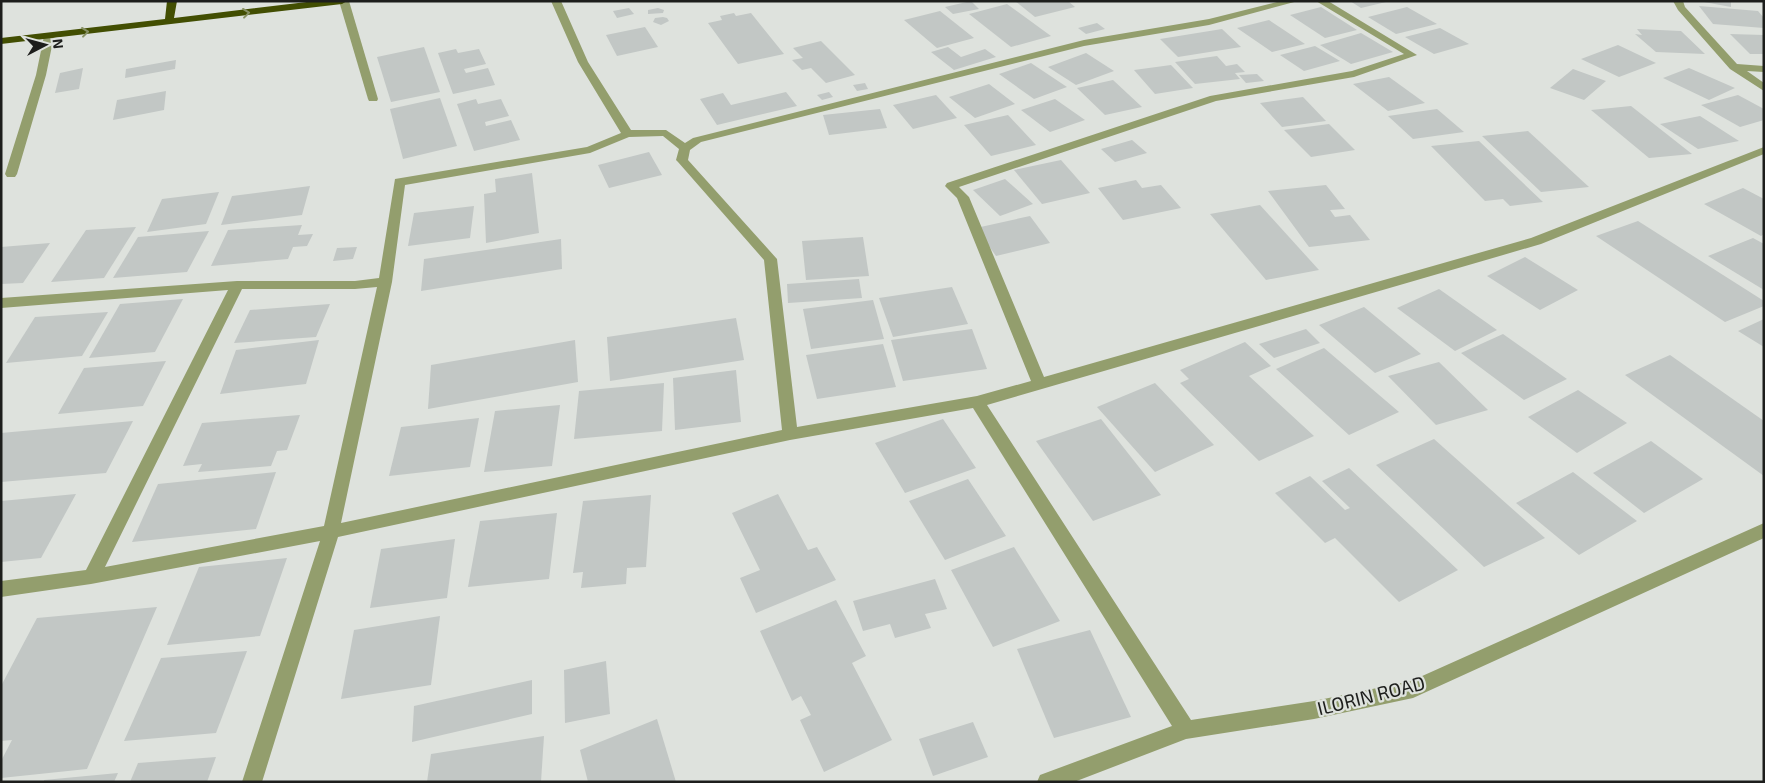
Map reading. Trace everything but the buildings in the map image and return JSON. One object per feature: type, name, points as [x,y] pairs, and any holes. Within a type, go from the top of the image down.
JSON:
[{"type":"highway","points":[[169,22],[172,1]]},
{"type":"highway","points":[[1,41],[343,1]]},
{"type":"street","points":[[343,1],[373,99]]},
{"type":"street","points":[[556,1],[583,62],[627,134]]},
{"type":"street","points":[[790,434],[770,259],[682,160],[685,148],[697,140],[1084,44],[1209,22],[1293,1]]},
{"type":"street","points":[[1038,383],[963,197],[951,186],[1214,98],[1354,74],[1412,55],[1321,1]]},
{"type":"street","points":[[1678,1],[1681,8],[1734,67],[1764,88]]},
{"type":"street","points":[[11,174],[41,74],[48,36]]},
{"type":"street","points":[[1734,67],[1764,69]]},
{"type":"street","points":[[252,782],[331,532],[385,282],[399,182],[590,150],[627,134],[666,133],[685,148]]},
{"type":"street","points":[[1,589],[91,577],[331,532],[790,434],[977,402],[1536,241],[1764,150]]},
{"type":"street","points":[[1,303],[237,285],[355,285],[385,282]]},
{"type":"street","points":[[91,577],[237,285]]},
{"type":"street","points":[[977,402],[1186,730]]},
{"type":"street","name":"ILORIN ROAD","points":[[1047,782],[1186,730],[1314,710],[1412,688],[1764,530]]}]
